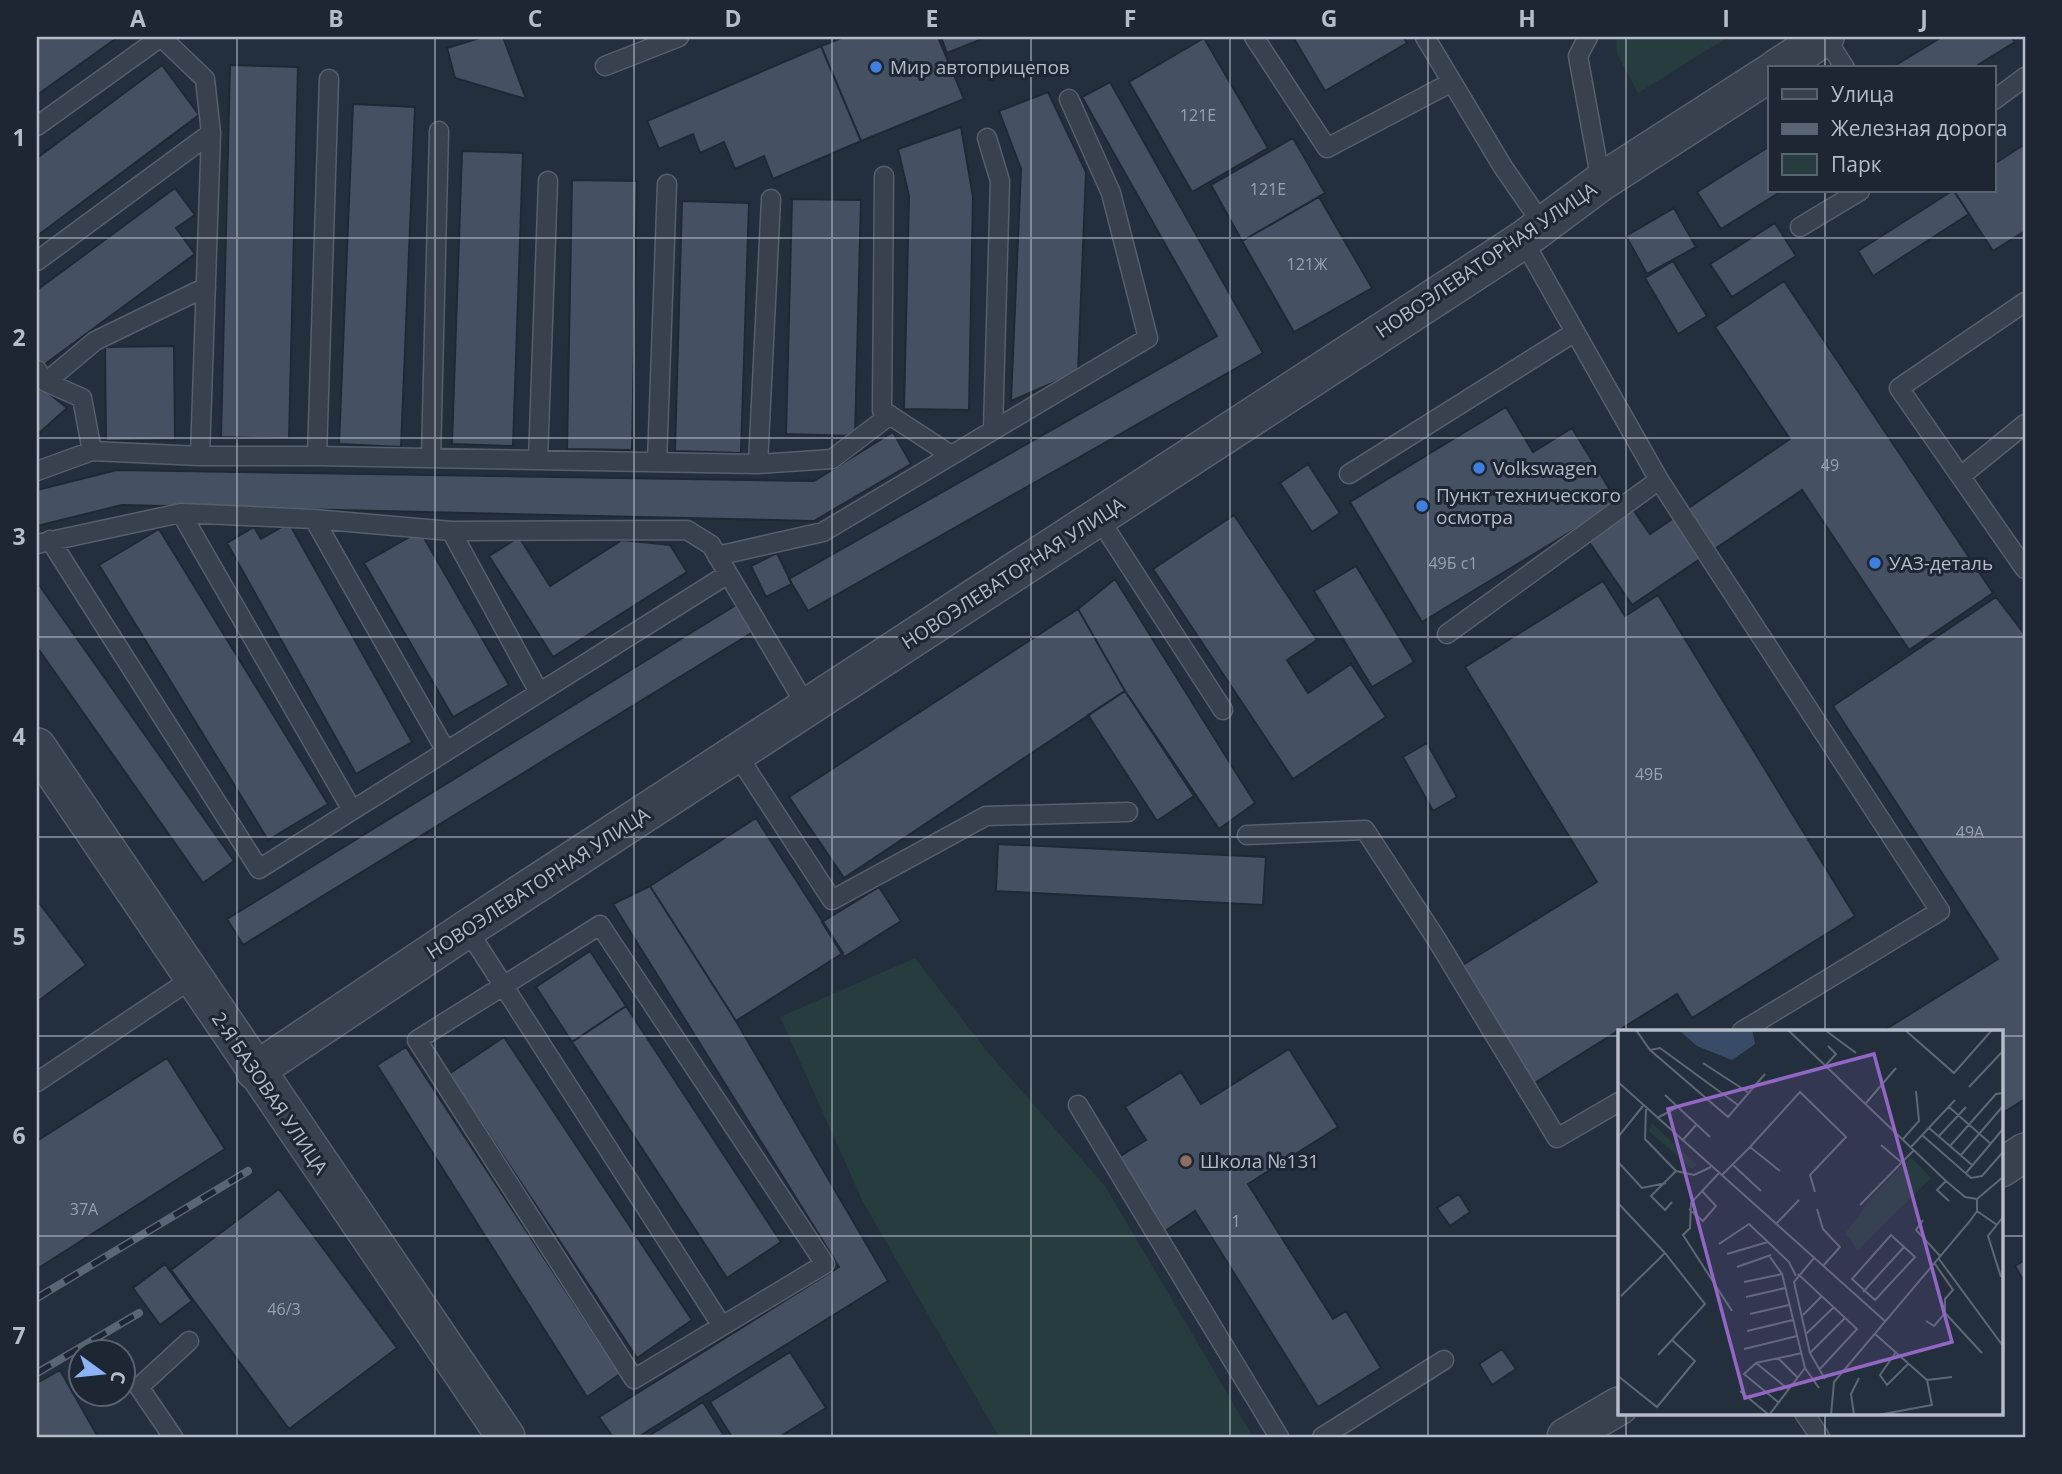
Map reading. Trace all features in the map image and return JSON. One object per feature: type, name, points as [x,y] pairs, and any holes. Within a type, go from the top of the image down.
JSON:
[{"type":"street","points":[[1780,66],[1825,37]]},
{"type":"street","name":"НОВОЭЛЕВАТОРНАЯ УЛИЦА","points":[[255,1071],[467,929],[1533,233],[1601,182],[1768,74]]},
{"type":"street","name":"2-Я БАЗОВАЯ УЛИЦА","points":[[37,747],[506,1437]]},
{"type":"street","points":[[2002,1167],[2025,1152]]},
{"type":"street","points":[[1566,1437],[1618,1407]]},
{"type":"lane","points":[[37,126],[161,37],[205,79],[211,133],[200,457]]},
{"type":"lane","points":[[605,65],[679,37]]},
{"type":"lane","points":[[1254,37],[1327,148],[1452,82]]},
{"type":"lane","points":[[1425,37],[1503,167],[1575,332],[1659,480],[1940,911],[1744,1030]]},
{"type":"lane","points":[[1588,37],[1578,56],[1601,182]]},
{"type":"lane","points":[[1825,37],[1844,66]]},
{"type":"lane","points":[[1996,99],[2025,77]]},
{"type":"lane","points":[[317,456],[330,79]]},
{"type":"lane","points":[[717,556],[823,531],[1148,338],[1111,193],[1069,99]]},
{"type":"lane","points":[[430,458],[439,131]]},
{"type":"lane","points":[[37,261],[211,133]]},
{"type":"lane","points":[[987,138],[1000,181],[993,430]]},
{"type":"lane","points":[[884,176],[882,410],[951,455]]},
{"type":"lane","points":[[538,460],[548,181]]},
{"type":"lane","points":[[656,462],[667,184]]},
{"type":"lane","points":[[1800,228],[1858,192]]},
{"type":"lane","points":[[758,464],[771,199]]},
{"type":"lane","points":[[92,451],[82,398],[42,376],[95,341],[206,287]]},
{"type":"lane","points":[[2025,302],[1899,388],[2025,568]]},
{"type":"lane","points":[[1349,474],[1575,332]]},
{"type":"lane","points":[[37,471],[92,451],[200,457],[317,456],[758,464],[832,459],[890,415]]},
{"type":"lane","points":[[1961,476],[2025,424]]},
{"type":"lane","points":[[1447,634],[1659,480]]},
{"type":"lane","points":[[728,574],[259,869],[43,542],[181,513],[314,519],[452,531],[687,530],[711,545],[807,708]]},
{"type":"lane","points":[[181,513],[352,810]]},
{"type":"lane","points":[[1098,517],[1223,710]]},
{"type":"lane","points":[[314,519],[446,751]]},
{"type":"lane","points":[[452,531],[539,692]]},
{"type":"lane","points":[[736,753],[832,900],[986,816],[1128,812]]},
{"type":"lane","points":[[1247,835],[1365,830],[1437,940],[1557,1138],[1618,1103]]},
{"type":"lane","points":[[600,925],[825,1264],[634,1380],[417,1040],[502,985],[600,925]]},
{"type":"lane","points":[[467,929],[722,1326]]},
{"type":"lane","points":[[37,1082],[193,978]]},
{"type":"lane","points":[[1078,1105],[1279,1437]]},
{"type":"lane","points":[[173,1437],[139,1387],[188,1341]]},
{"type":"lane","points":[[1322,1437],[1444,1360]]},
{"type":"lane","points":[[1805,1414],[1820,1437]]},
{"type":"green space","points":[[1616,37],[1728,37],[1638,93],[1617,54]]},
{"type":"green space","points":[[915,958],[985,1049],[1105,1186],[1253,1437],[999,1437],[863,1202],[780,1017]]},
{"type":"building","points":[[37,37],[118,37],[37,95]]},
{"type":"building","points":[[483,37],[503,37],[526,99],[455,78],[447,48]]},
{"type":"building","points":[[844,37],[938,37],[964,99],[861,141],[821,46]]},
{"type":"building","points":[[941,37],[987,37],[947,53]]},
{"type":"building","points":[[1293,37],[1403,37],[1407,43],[1325,91]]},
{"type":"building","points":[[1942,37],[2011,37],[2015,42],[1976,66],[1894,66]]},
{"type":"building","points":[[1204,38],[1268,148],[1192,192],[1129,82]]},
{"type":"building","points":[[821,46],[861,141],[773,179],[764,156],[735,169],[724,142],[700,153],[693,134],[659,149],[647,121]]},
{"type":"building","points":[[162,65],[199,115],[37,236],[37,158]]},
{"type":"building","points":[[230,65],[298,67],[289,439],[221,437]]},
{"type":"building","points":[[1110,82],[1263,353],[808,611],[789,579],[1217,336],[1082,97]]},
{"type":"building","points":[[1048,92],[1086,172],[1078,372],[1011,401],[1021,169],[999,111]]},
{"type":"building","points":[[353,104],[415,107],[401,447],[339,444]]},
{"type":"building","points":[[961,127],[973,197],[969,410],[904,409],[909,196],[898,149]]},
{"type":"building","points":[[1293,138],[1325,193],[1242,241],[1211,185]]},
{"type":"building","points":[[2025,144],[2025,231],[1993,251],[1955,192],[1996,192],[1996,163]]},
{"type":"building","points":[[1768,147],[1768,192],[1780,192],[1721,229],[1697,192]]},
{"type":"building","points":[[462,151],[523,153],[513,446],[452,444]]},
{"type":"building","points":[[572,180],[637,181],[632,450],[567,449]]},
{"type":"building","points":[[175,188],[195,215],[176,228],[195,254],[41,367],[37,361],[37,290]]},
{"type":"building","points":[[1950,192],[1955,192],[1969,214],[1873,276],[1858,251]]},
{"type":"building","points":[[1319,197],[1372,288],[1294,332],[1242,241]]},
{"type":"building","points":[[792,199],[861,200],[855,436],[786,434]]},
{"type":"building","points":[[682,201],[749,203],[741,453],[675,451]]},
{"type":"building","points":[[1674,208],[1696,247],[1647,274],[1626,236]]},
{"type":"building","points":[[1775,223],[1796,256],[1732,297],[1710,264]]},
{"type":"building","points":[[1673,261],[1707,316],[1678,334],[1645,278]]},
{"type":"building","points":[[1784,281],[1993,593],[1909,650],[1802,490],[1632,605],[1587,539],[1632,508],[1650,534],[1790,439],[1715,327]]},
{"type":"building","points":[[174,346],[175,440],[106,441],[105,347]]},
{"type":"building","points":[[37,384],[67,408],[37,435]]},
{"type":"building","points":[[1506,407],[1533,452],[1572,428],[1618,503],[1422,622],[1350,502]]},
{"type":"building","points":[[893,432],[911,464],[814,521],[122,505],[37,526],[37,490],[117,470],[814,481]]},
{"type":"building","points":[[1308,464],[1340,513],[1312,532],[1280,483]]},
{"type":"building","points":[[1234,515],[1317,640],[1287,660],[1308,693],[1351,664],[1386,717],[1293,779],[1153,569]]},
{"type":"building","points":[[289,523],[412,742],[356,774],[227,543],[254,527],[261,539]]},
{"type":"building","points":[[159,529],[328,804],[268,840],[99,565]]},
{"type":"building","points":[[420,531],[509,685],[453,717],[364,563]]},
{"type":"building","points":[[519,537],[550,586],[622,540],[670,545],[687,572],[553,657],[489,556]]},
{"type":"building","points":[[777,553],[792,584],[766,597],[751,566]]},
{"type":"building","points":[[1356,566],[1414,662],[1372,687],[1314,591]]},
{"type":"building","points":[[1115,579],[1255,803],[1219,829],[1125,691],[1078,609]]},
{"type":"building","points":[[1603,581],[1625,616],[1658,595],[1855,916],[1692,1018],[1677,994],[1533,1084],[1461,966],[1597,882],[1465,667]]},
{"type":"building","points":[[37,582],[234,861],[203,883],[37,647]]},
{"type":"building","points":[[1996,597],[2025,635],[2025,1099],[2002,1113],[2002,1030],[1885,1030],[1998,959],[1833,706]]},
{"type":"building","points":[[736,605],[753,632],[243,945],[227,919]]},
{"type":"building","points":[[1078,609],[1125,691],[844,878],[789,797]]},
{"type":"building","points":[[1125,691],[1194,796],[1157,821],[1088,715]]},
{"type":"building","points":[[1427,743],[1457,797],[1433,811],[1403,757]]},
{"type":"building","points":[[756,818],[843,953],[736,1021],[650,886]]},
{"type":"building","points":[[998,844],[1266,857],[1263,905],[996,891]]},
{"type":"building","points":[[650,886],[736,1021],[888,1281],[638,1437],[613,1437],[599,1417],[839,1267],[613,904]]},
{"type":"building","points":[[879,887],[901,921],[844,957],[822,922]]},
{"type":"building","points":[[37,900],[86,965],[37,1002]]},
{"type":"building","points":[[590,951],[626,1006],[572,1042],[536,987]]},
{"type":"building","points":[[626,1006],[781,1242],[727,1278],[572,1042]]},
{"type":"building","points":[[504,1037],[692,1320],[637,1358],[449,1074]]},
{"type":"building","points":[[406,1047],[620,1374],[587,1397],[377,1065]]},
{"type":"building","points":[[1289,1049],[1338,1127],[1248,1184],[1333,1319],[1346,1311],[1381,1368],[1318,1407],[1195,1211],[1165,1231],[1119,1157],[1146,1140],[1125,1107],[1181,1072],[1201,1104]]},
{"type":"building","points":[[167,1058],[225,1149],[37,1269],[37,1141]]},
{"type":"building","points":[[279,1189],[397,1348],[289,1429],[171,1270]]},
{"type":"building","points":[[1459,1194],[1470,1212],[1450,1226],[1437,1208]]},
{"type":"building","points":[[2025,1260],[2025,1283],[2015,1266]]},
{"type":"building","points":[[165,1264],[192,1301],[160,1325],[133,1288]]},
{"type":"building","points":[[1502,1349],[1516,1369],[1492,1385],[1479,1364]]},
{"type":"building","points":[[790,1352],[826,1408],[779,1437],[732,1437],[710,1402]]},
{"type":"building","points":[[60,1370],[66,1381],[66,1408],[82,1408],[98,1437],[37,1437],[37,1383]]},
{"type":"building","points":[[703,1402],[723,1434],[719,1437],[647,1437]]},
{"type":"railway","points":[[37,1298],[248,1171]]},
{"type":"railway","points":[[37,1373],[139,1313]]},
{"type":"place","name":"Мир автоприцепов","points":[[876,67]]},
{"type":"place","name":"Volkswagen","points":[[1479,468]]},
{"type":"place","name":"Пункт технического осмотра","points":[[1422,506]]},
{"type":"place","name":"УАЗ-деталь","points":[[1875,563]]},
{"type":"place","name":"Школа №131","points":[[1186,1161]]}]
